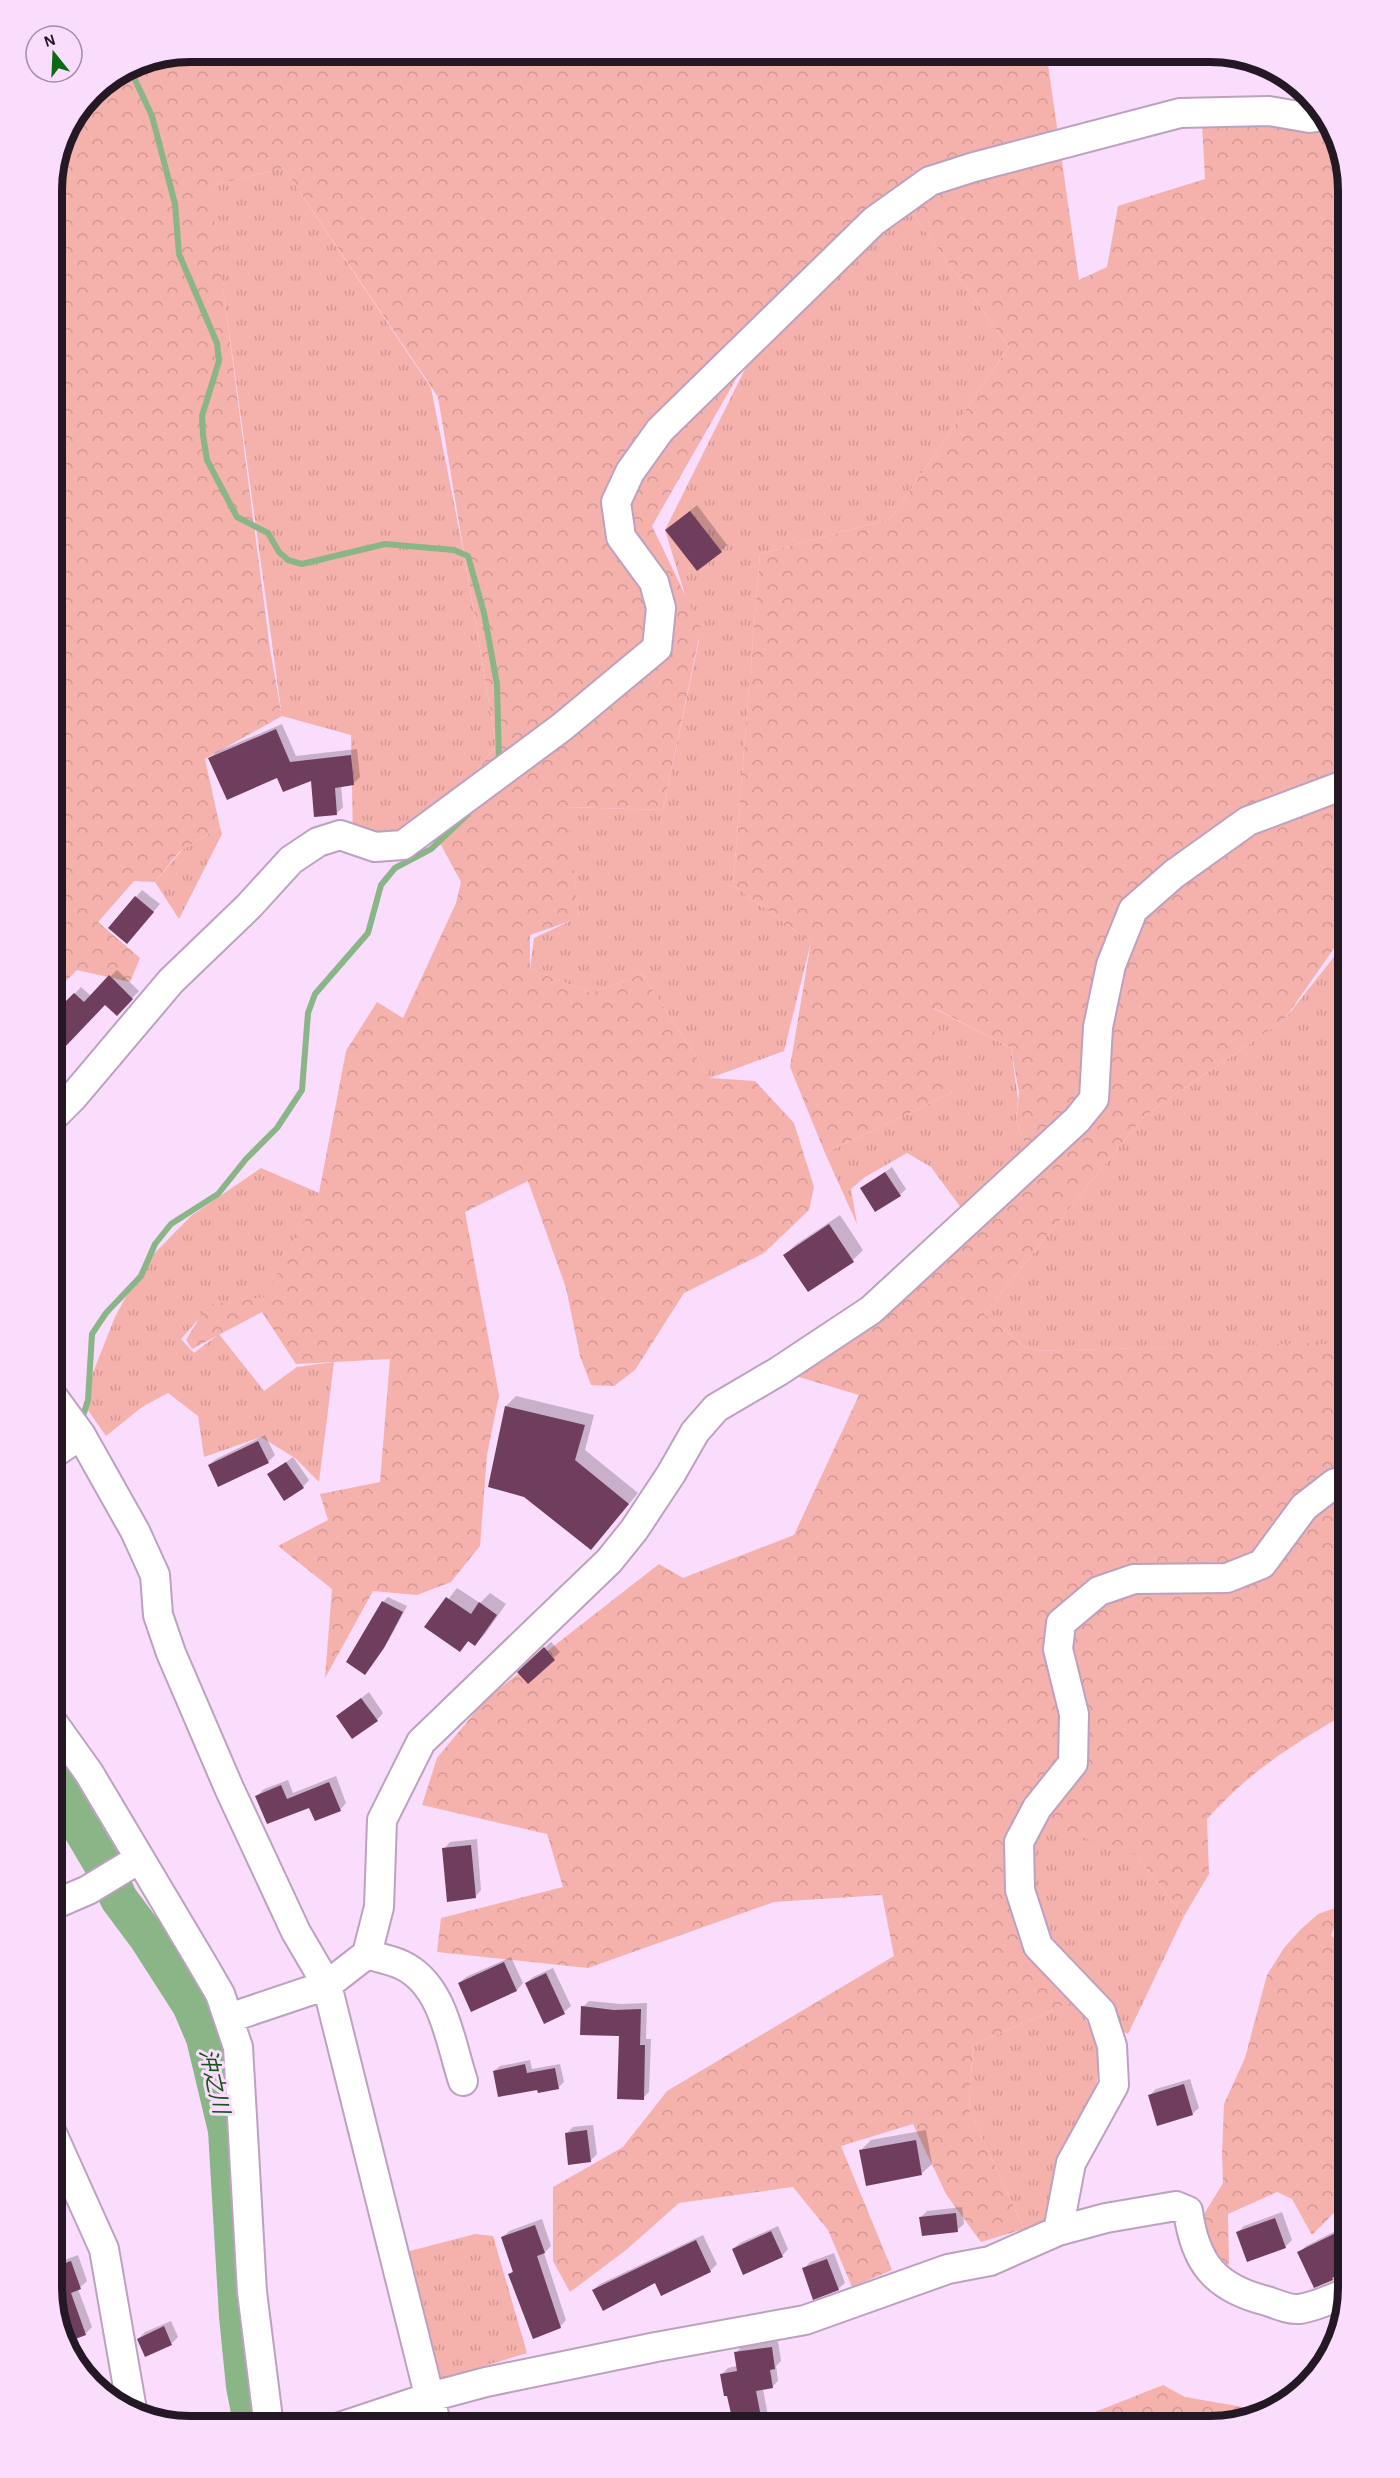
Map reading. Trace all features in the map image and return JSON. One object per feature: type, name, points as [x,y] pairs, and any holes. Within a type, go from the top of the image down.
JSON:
[{"type":"street","points":[[62,1108],[171,981],[249,906],[291,860],[318,842],[340,835],[375,847],[403,846],[562,727],[657,648],[661,608],[654,582],[621,537],[616,502],[630,472],[667,423],[874,221],[930,181],[974,167],[1180,113],[1269,111],[1316,117]]},
{"type":"street","points":[[229,2018],[327,1985],[367,1954],[379,1907],[382,1820],[421,1742],[609,1561],[634,1530],[671,1474],[695,1431],[716,1408],[779,1371],[871,1310],[1072,1126],[1094,1099],[1098,1027],[1111,965],[1132,910],[1174,874],[1248,821],[1338,787]]},
{"type":"street","points":[[62,1409],[81,1435],[135,1531],[155,1575],[158,1615],[171,1653],[229,1788],[296,1932],[327,1985],[434,2416]]},
{"type":"street","points":[[62,1448],[81,1435]]},
{"type":"street","points":[[1058,2231],[1071,2163],[1114,2085],[1112,2046],[1101,2012],[1038,1946],[1020,1890],[1019,1842],[1037,1808],[1073,1763],[1074,1714],[1058,1649],[1061,1623],[1099,1591],[1134,1579],[1227,1578],[1262,1564],[1304,1508],[1338,1483]]},
{"type":"street","points":[[62,1735],[89,1773],[202,1963],[229,2018],[238,2047],[252,2292],[268,2416]]},
{"type":"street","points":[[62,1901],[88,1890],[139,1859]]},
{"type":"street","points":[[367,1954],[402,1965],[422,1978],[437,1998],[463,2081]]},
{"type":"street","points":[[62,2155],[104,2249],[131,2402]]},
{"type":"street","points":[[373,2416],[430,2397],[656,2347],[805,2320],[948,2269],[990,2261],[1058,2231],[1106,2218],[1176,2206],[1188,2211],[1191,2234],[1208,2271],[1227,2286],[1253,2298],[1298,2309],[1338,2296]]},
{"type":"green space","points":[[189,62],[1048,62],[1079,280],[1107,267],[1118,206],[1205,179],[1202,123],[1209,121],[1324,131],[1334,156],[1338,189],[1338,942],[1284,1020],[1144,1116],[984,1314],[1030,1351],[1314,1343],[1338,1346],[1338,1718],[1309,1735],[1256,1772],[1207,1819],[1209,1874],[1184,1916],[1136,1855],[1077,1836],[1034,1815],[1019,1864],[1072,2002],[973,2045],[969,2109],[1024,2229],[981,2242],[946,2194],[913,2124],[841,2146],[892,2270],[852,2287],[828,2230],[793,2187],[679,2203],[626,2250],[570,2292],[553,2261],[553,2187],[623,2147],[667,2091],[894,1956],[882,1895],[774,1902],[588,1968],[437,1952],[441,1918],[563,1887],[547,1834],[422,1805],[437,1758],[486,1699],[659,1564],[683,1578],[794,1535],[859,1395],[779,1371],[1028,1166],[1027,1150],[1016,1120],[1019,1093],[1011,1048],[934,1008],[935,1050],[952,1093],[825,1153],[790,1067],[811,942],[733,885],[760,554],[890,519],[1009,347],[903,200],[768,323],[652,526],[701,628],[663,810],[567,807],[579,918],[530,935],[530,969],[591,993],[642,974],[710,1078],[755,1081],[794,1123],[814,1187],[809,1210],[764,1253],[684,1293],[635,1370],[614,1386],[591,1385],[580,1356],[566,1288],[528,1181],[465,1212],[499,1395],[487,1455],[480,1546],[451,1582],[417,1595],[373,1591],[325,1678],[332,1589],[278,1546],[328,1520],[320,1494],[380,1482],[390,1359],[296,1364],[262,1312],[192,1349],[186,1340],[207,1305],[265,1297],[319,1193],[346,1051],[377,1002],[403,1018],[456,903],[461,882],[441,845],[427,839],[496,745],[438,397],[284,168],[210,186],[270,649],[282,716],[205,759],[220,827],[179,852],[155,882],[134,881],[98,922],[140,958],[130,982],[77,970],[62,985],[62,181],[68,148],[83,118],[105,93],[118,83],[148,68]]},
{"type":"green space","points":[[284,168],[431,388],[464,554],[496,745],[423,843],[353,839],[351,735],[282,716],[209,186]]},
{"type":"green space","points":[[903,200],[1009,347],[890,519],[760,554],[733,885],[811,942],[784,1051],[710,1078],[642,974],[591,993],[530,969],[534,938],[579,917],[566,807],[663,810],[699,640],[665,530],[768,323]]},
{"type":"green space","points":[[220,827],[222,834],[179,919],[155,882],[182,850]]},
{"type":"green space","points":[[1338,952],[1338,1354],[1184,1347],[1030,1351],[984,1314],[1144,1116],[1284,1020]]},
{"type":"green space","points":[[933,1008],[1011,1048],[1018,1099],[1016,1120],[1027,1150],[967,1216],[931,1167],[907,1153],[865,1177],[851,1189],[857,1224],[825,1153],[952,1093],[930,1052]]},
{"type":"green space","points":[[261,1168],[319,1193],[263,1302],[211,1305],[181,1339],[194,1353],[219,1334],[264,1391],[297,1367],[334,1362],[319,1482],[295,1458],[261,1437],[204,1457],[198,1416],[168,1393],[142,1407],[106,1436],[88,1410],[92,1375],[115,1317],[143,1265],[191,1216]]},
{"type":"green space","points":[[1033,1814],[1136,1855],[1184,1916],[1128,2034],[1120,2030],[1038,1946],[1023,1898]]},
{"type":"green space","points":[[1338,1907],[1338,1919],[1331,1935],[1338,1943],[1338,2209],[1312,2235],[1292,2199],[1277,2192],[1228,2214],[1229,2265],[1206,2253],[1201,2219],[1223,2183],[1224,2104],[1245,2058],[1267,1975],[1284,1948],[1318,1914]]},
{"type":"green space","points":[[1072,2002],[1081,2012],[1096,2043],[1098,2068],[1092,2112],[1060,2223],[1024,2229],[969,2109],[973,2045]]},
{"type":"green space","points":[[475,2234],[493,2236],[527,2353],[438,2380],[406,2252]]},
{"type":"green space","points":[[1163,2385],[1185,2397],[1254,2409],[1236,2414],[1211,2416],[1085,2416]]},
{"type":"building","points":[[690,511],[722,552],[697,571],[665,530]]},
{"type":"building","points":[[276,729],[290,762],[351,755],[354,785],[335,788],[337,815],[314,817],[311,781],[283,792],[277,778],[227,800],[208,758]]},
{"type":"building","points":[[135,896],[154,912],[127,944],[108,928]]},
{"type":"building","points":[[109,975],[133,999],[117,1016],[105,1005],[64,1048],[62,1046],[62,1005],[74,993],[84,1002]]},
{"type":"building","points":[[885,1172],[901,1196],[875,1212],[860,1188]]},
{"type":"building","points":[[829,1224],[854,1262],[808,1292],[783,1255]]},
{"type":"building","points":[[505,1406],[585,1425],[575,1460],[629,1504],[591,1550],[524,1497],[488,1487]]},
{"type":"building","points":[[258,1441],[269,1463],[218,1487],[208,1465]]},
{"type":"building","points":[[286,1462],[304,1488],[284,1501],[267,1474]]},
{"type":"building","points":[[446,1597],[471,1614],[479,1602],[497,1615],[475,1646],[468,1641],[460,1652],[424,1627]]},
{"type":"building","points":[[382,1601],[403,1612],[384,1648],[365,1675],[346,1662]]},
{"type":"building","points":[[544,1647],[555,1660],[528,1684],[517,1672]]},
{"type":"building","points":[[361,1698],[378,1721],[352,1739],[336,1716]]},
{"type":"building","points":[[329,1782],[341,1811],[315,1821],[309,1808],[267,1824],[255,1796],[281,1785],[287,1799]]},
{"type":"building","points":[[471,1845],[476,1898],[447,1902],[442,1848]]},
{"type":"building","points":[[504,1962],[517,1991],[471,2012],[458,1983]]},
{"type":"building","points":[[546,1973],[565,2014],[544,2024],[525,1983]]},
{"type":"building","points":[[581,2006],[614,2010],[641,2009],[640,2045],[645,2045],[644,2100],[617,2099],[619,2036],[580,2035]]},
{"type":"building","points":[[525,2064],[527,2073],[555,2068],[559,2089],[538,2093],[537,2090],[498,2097],[493,2071]]},
{"type":"building","points":[[1184,2084],[1193,2115],[1157,2126],[1148,2095]]},
{"type":"building","points":[[587,2130],[591,2162],[568,2165],[565,2133]]},
{"type":"building","points":[[916,2140],[922,2175],[866,2186],[859,2150]]},
{"type":"building","points":[[956,2213],[958,2232],[922,2236],[919,2217]]},
{"type":"building","points":[[1275,2218],[1286,2248],[1247,2262],[1236,2232]]},
{"type":"building","points":[[535,2225],[545,2253],[537,2256],[561,2328],[533,2339],[508,2274],[513,2272],[501,2237]]},
{"type":"building","points":[[771,2231],[783,2257],[743,2275],[732,2249]]},
{"type":"building","points":[[1338,2232],[1338,2275],[1332,2278],[1333,2280],[1314,2288],[1297,2252]]},
{"type":"building","points":[[696,2240],[711,2272],[661,2296],[655,2283],[603,2311],[592,2290]]},
{"type":"building","points":[[827,2259],[839,2290],[813,2300],[802,2268]]},
{"type":"building","points":[[71,2261],[81,2289],[71,2293],[86,2335],[73,2340],[64,2314],[62,2264]]},
{"type":"building","points":[[164,2326],[172,2345],[145,2357],[137,2339]]},
{"type":"building","points":[[772,2347],[775,2369],[770,2370],[773,2388],[756,2391],[761,2416],[732,2416],[727,2396],[724,2396],[720,2374],[737,2371],[734,2352]]},
{"type":"waterway","points":[[133,75],[152,116],[175,204],[179,254],[217,343],[219,361],[202,416],[203,435],[207,460],[237,517],[268,533],[279,552],[288,560],[302,564],[385,544],[454,550],[468,556],[484,613],[497,684],[499,763]]},
{"type":"waterway","points":[[81,1422],[88,1400],[92,1334],[106,1313],[141,1276],[155,1244],[171,1224],[218,1194],[246,1159],[277,1128],[302,1090],[308,1013],[315,994],[368,933],[381,885],[395,868],[431,849],[468,814]]},
{"type":"waterway","name":"沖之川","points":[[62,1796],[103,1865],[119,1899],[148,1938],[191,2005],[205,2038],[227,2130],[238,2316],[245,2386],[251,2416]]}]
